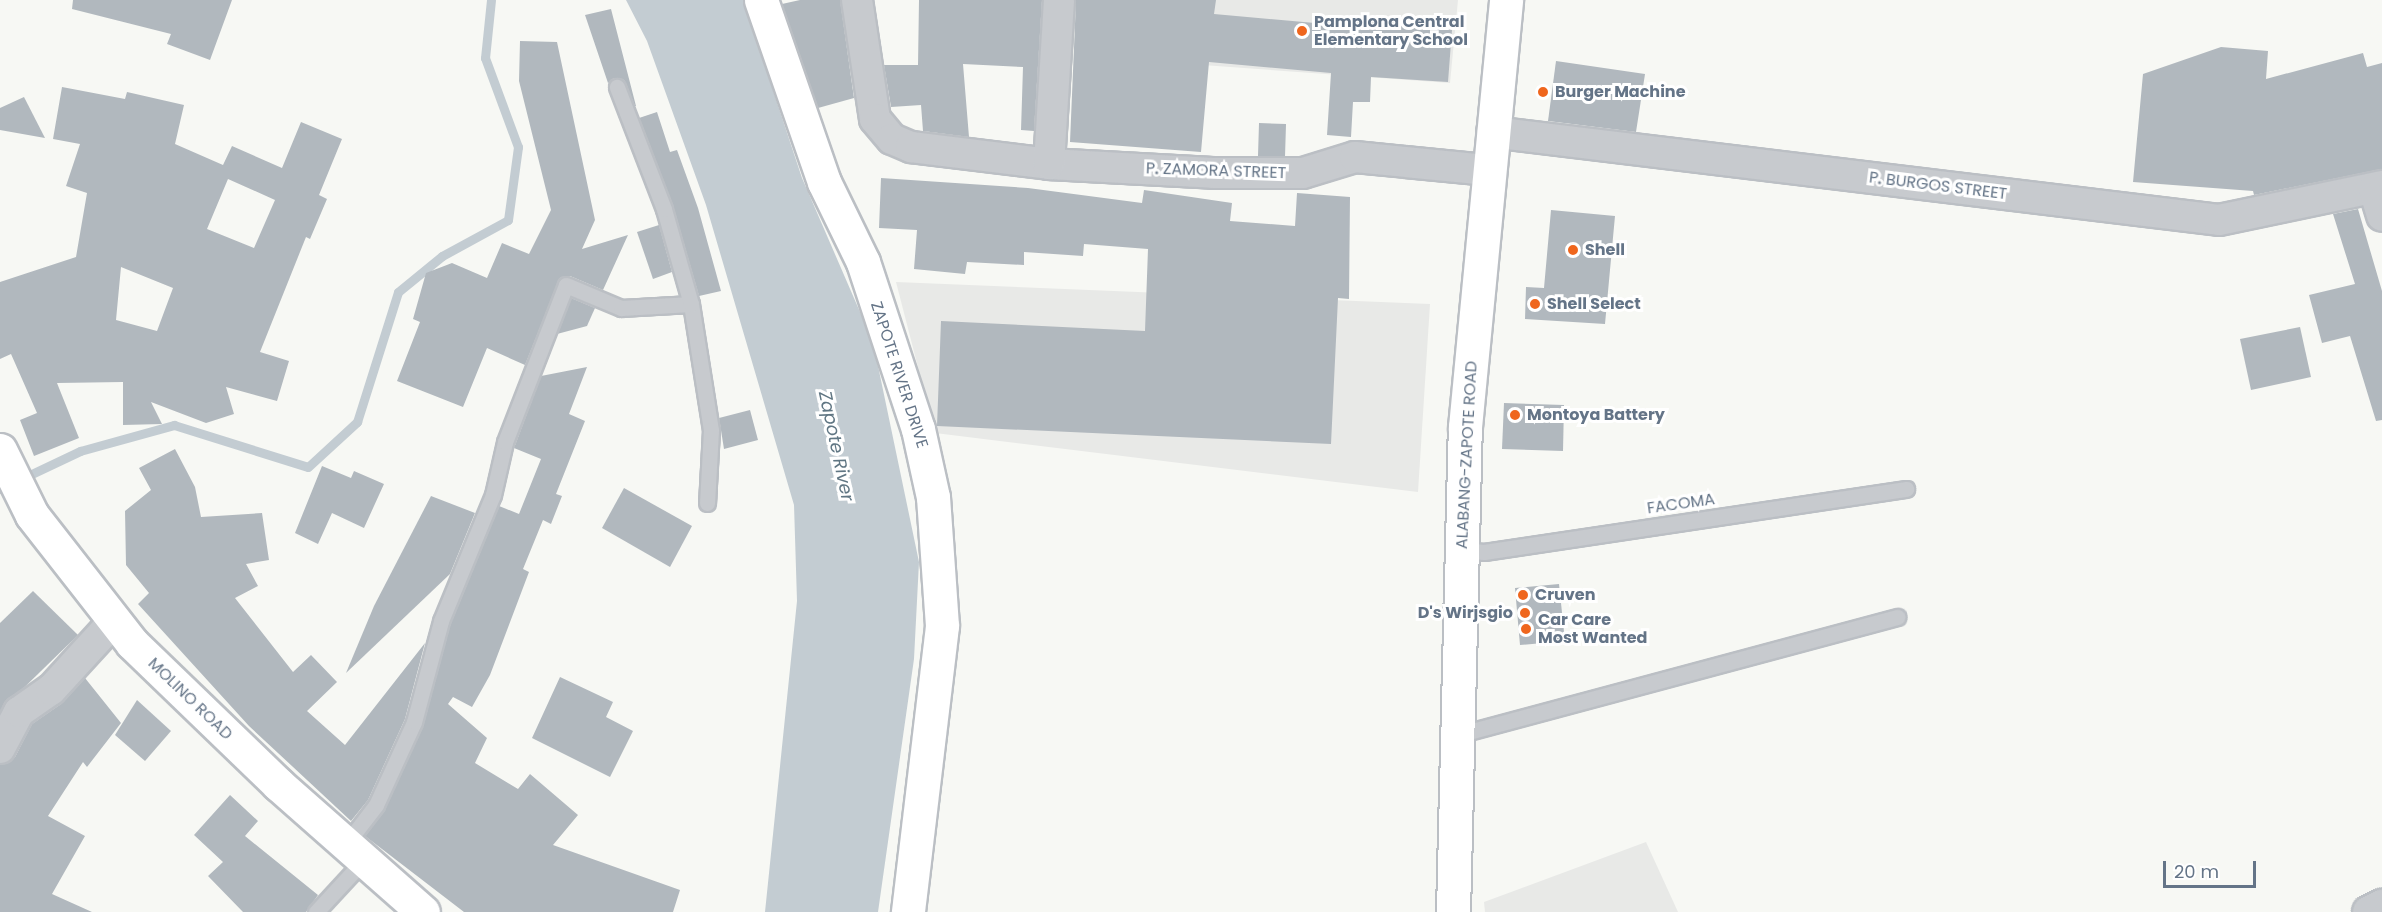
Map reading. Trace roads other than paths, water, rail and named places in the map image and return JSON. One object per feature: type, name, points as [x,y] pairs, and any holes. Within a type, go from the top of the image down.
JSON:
[{"type":"main road","name":"ZAPOTE RIVER DRIVE","points":[[761,0],[824,182],[863,262],[918,429],[933,497],[942,626],[908,912]]},
{"type":"main road","name":"ALABANG-ZAPOTE ROAD","points":[[1453,912],[1465,427],[1506,0]]},
{"type":"main road","name":"MOLINO ROAD","points":[[3,456],[32,515],[114,621],[278,784],[423,912]]},
{"type":"street","name":"P. ZAMORA STREET","points":[[857,0],[875,119],[892,139],[911,147],[1049,164],[1293,174],[1364,157],[1488,170]]},
{"type":"street","points":[[1049,164],[1059,0]]},
{"type":"street","name":"P. BURGOS STREET","points":[[1492,132],[2219,220],[2379,197]]},
{"type":"street","points":[[0,748],[19,712],[51,690],[114,621]]},
{"type":"street","points":[[2368,912],[2382,905]]},
{"type":"lane","points":[[617,87],[664,209],[691,304],[711,430],[707,503]]},
{"type":"lane","points":[[316,912],[355,852],[414,722],[441,621],[492,495],[505,442],[566,285],[621,308],[691,304]]},
{"type":"lane","name":"FACOMA","points":[[1462,550],[1484,552],[1906,489]]},
{"type":"lane","points":[[1457,735],[1897,617]]},
{"type":"water","name":"Zapote River","points":[[626,0],[743,0],[802,178],[873,342],[919,562],[914,659],[878,912],[765,912],[797,601],[794,505],[706,205],[647,41]]},
{"type":"waterway","points":[[0,489],[80,451],[174,425],[308,467],[357,422],[398,292],[442,256],[508,220],[518,147],[485,58],[491,0]]},
{"type":"place","name":"Pamplona Central Elementary School","points":[[1302,31]]},
{"type":"place","name":"Burger Machine","points":[[1543,92]]},
{"type":"place","name":"Shell","points":[[1573,250]]},
{"type":"place","name":"Shell Select","points":[[1535,304]]},
{"type":"place","name":"Montoya Battery","points":[[1515,415]]},
{"type":"place","name":"Cruven","points":[[1523,595]]},
{"type":"place","name":"D's Wirjsgio","points":[[1525,613]]},
{"type":"place","name":"Car Care Most Wanted","points":[[1526,629]]}]
